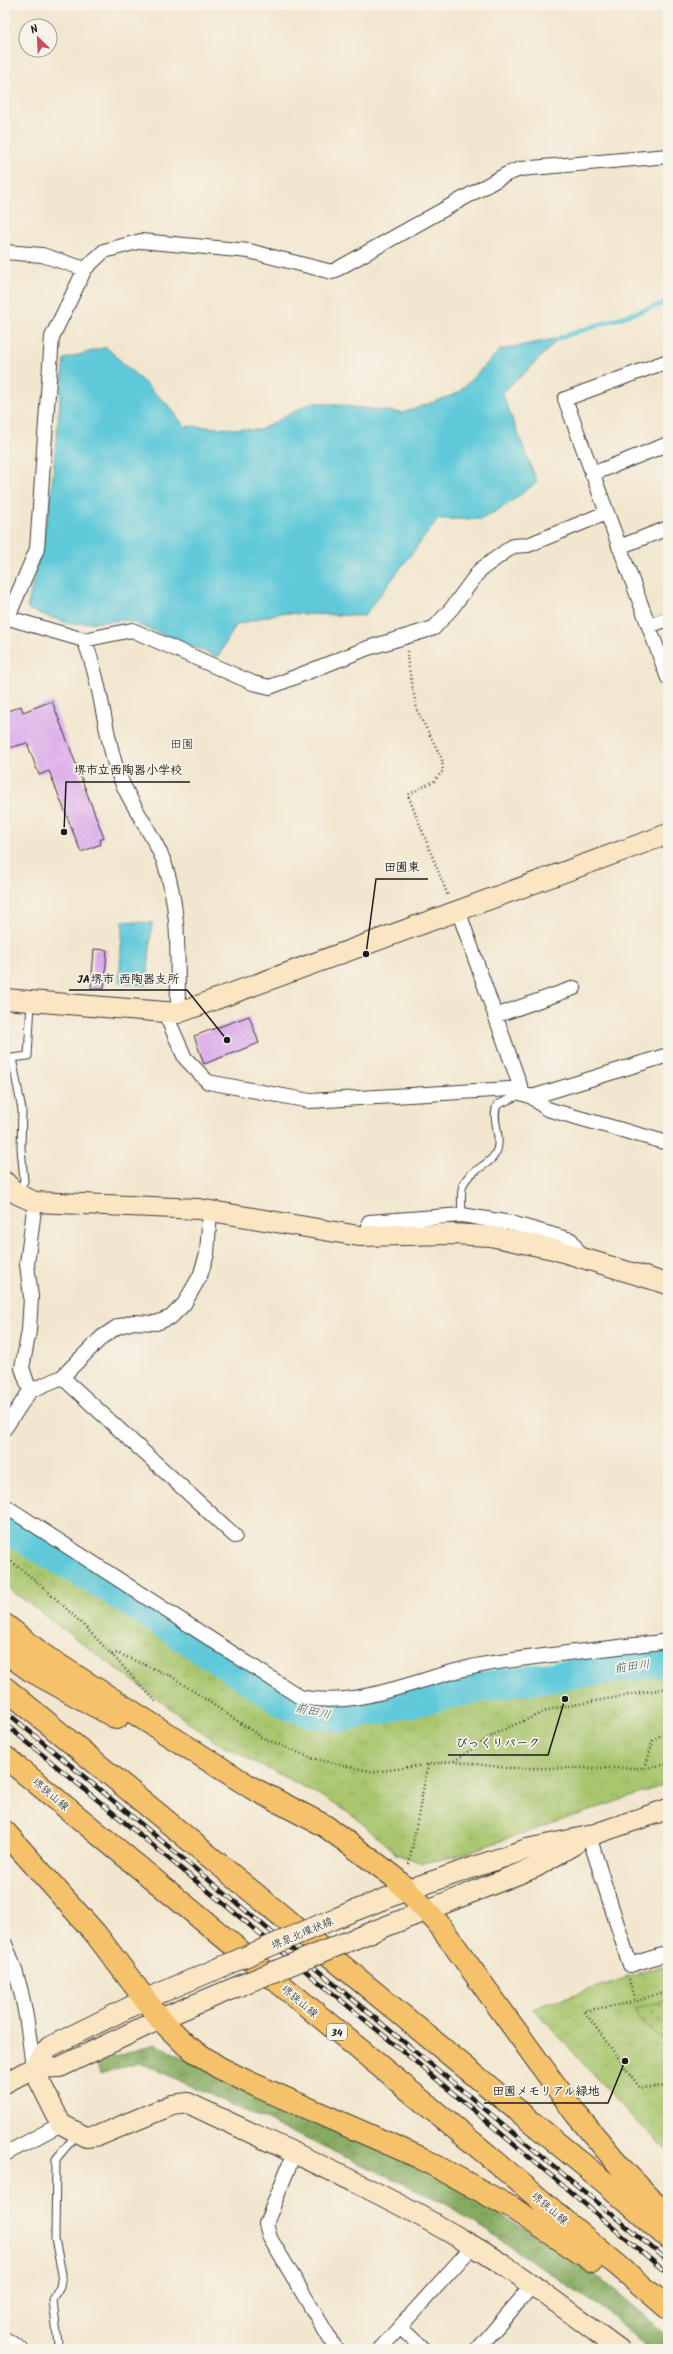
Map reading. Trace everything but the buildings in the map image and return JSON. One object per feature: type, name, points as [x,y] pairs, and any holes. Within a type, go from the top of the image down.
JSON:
[{"type":"main road","points":[[5,1625],[43,1655],[252,1788]]},
{"type":"main road","points":[[5,1652],[30,1670],[159,1741],[325,1826],[378,1864],[407,1890],[438,1924],[576,2114],[624,2171],[668,2217]]},
{"type":"main road","points":[[5,1688],[608,2185],[668,2238]]},
{"type":"main road","name":"堺狭山線","points":[[5,1757],[484,2152],[668,2308]]},
{"type":"main road","points":[[5,1832],[95,1933],[160,2019],[187,2046],[218,2067],[421,2158],[512,2208],[573,2247],[668,2317]]},
{"type":"street","points":[[606,513],[528,545],[513,546],[480,570],[452,608],[434,628],[368,648],[270,687],[252,683],[132,630],[84,640],[6,617],[37,549],[52,337],[85,269],[104,251],[141,241],[249,250],[332,272],[513,172],[668,156]]},
{"type":"street","points":[[5,252],[42,255],[85,269]]},
{"type":"street","points":[[668,361],[565,399],[668,678]]},
{"type":"street","points":[[592,474],[668,444]]},
{"type":"street","points":[[619,547],[668,528]]},
{"type":"street","points":[[649,626],[668,619]]},
{"type":"street","points":[[84,640],[93,660],[116,768],[164,862],[177,929],[171,1013],[185,1058],[208,1082],[310,1101],[504,1090],[528,1096],[547,1109],[668,1143]]},
{"type":"street","points":[[5,999],[171,1013],[668,834]]},
{"type":"street","points":[[456,910],[528,1096]]},
{"type":"street","points":[[496,1016],[574,988]]},
{"type":"street","points":[[528,1096],[668,1055]]},
{"type":"street","points":[[11,1188],[35,1202],[210,1211],[370,1236],[451,1234],[490,1236],[582,1258],[668,1284]]},
{"type":"street","points":[[30,1391],[22,1368],[29,1331],[31,1297],[27,1264],[35,1202]]},
{"type":"street","points":[[5,1428],[30,1391],[62,1377],[102,1337],[117,1327],[133,1322],[156,1323],[171,1317],[184,1304],[200,1276],[207,1254],[210,1211]]},
{"type":"street","points":[[370,1236],[369,1222],[462,1216],[511,1223],[571,1240],[582,1258]]},
{"type":"street","points":[[62,1377],[235,1536]]},
{"type":"street","points":[[5,1506],[300,1697],[317,1701],[350,1699],[486,1664],[668,1641]]},
{"type":"street","name":"堺泉北環状線","points":[[5,2083],[33,2068],[49,2047],[146,1999],[331,1920],[407,1890],[527,1849],[589,1836],[668,1808]]},
{"type":"street","points":[[589,1836],[630,1965],[668,1953]]},
{"type":"street","name":"堺泉北環状線","points":[[33,2068],[60,2067],[160,2019],[425,1910],[536,1867],[589,1836]]},
{"type":"street","points":[[5,1944],[14,1964],[27,2010],[33,2068],[69,2129],[86,2137],[100,2135],[172,2105],[188,2103],[383,2195],[473,2246],[532,2286],[619,2349]]},
{"type":"street","points":[[5,2154],[69,2129]]},
{"type":"street","points":[[294,2153],[266,2224],[270,2238],[336,2349]]},
{"type":"street","points":[[380,2349],[473,2246]]},
{"type":"street","points":[[478,2349],[532,2286]]},
{"type":"street","points":[[400,2327],[423,2349]]},
{"type":"street","points":[[5,2339],[21,2349]]},
{"type":"lane","points":[[11,1188],[24,1181],[21,1148],[22,1110],[12,1058],[28,1056],[31,1001]]},
{"type":"lane","points":[[462,1216],[462,1186],[470,1173],[487,1162],[497,1152],[498,1143],[494,1113],[497,1105],[528,1096]]},
{"type":"lane","points":[[56,2349],[58,2344],[53,2300],[60,2287],[62,2274],[55,2239],[56,2159],[69,2129]]},
{"type":"path","points":[[410,636],[407,658],[412,694],[417,710],[442,759],[443,771],[434,781],[408,795],[456,910]]},
{"type":"path","points":[[5,1557],[29,1574],[112,1655],[161,1707]]},
{"type":"path","points":[[112,1655],[117,1653],[171,1676],[261,1737],[311,1758],[374,1772],[454,1761],[506,1768],[645,1768],[668,1764]]},
{"type":"path","points":[[454,1761],[496,1733],[551,1710],[668,1688]]},
{"type":"path","points":[[645,1768],[653,1740],[668,1731]]},
{"type":"path","points":[[408,1868],[428,1764]]},
{"type":"path","points":[[630,1965],[628,1975],[636,2002]]},
{"type":"path","points":[[668,1990],[636,2002],[584,2011],[640,2088],[668,2086]]},
{"type":"green space","points":[[5,1536],[291,1719],[351,1725],[483,1694],[668,1667],[668,1784],[454,1857],[422,1863],[396,1854],[355,1817],[318,1794],[217,1743],[5,1586]]},
{"type":"green space","points":[[668,1964],[668,2151],[629,2114],[533,2008]]},
{"type":"green space","points":[[668,2000],[668,2045],[641,2021],[634,2009]]},
{"type":"green space","points":[[155,2044],[454,2185],[584,2265],[668,2336],[668,2349],[648,2349],[604,2309],[443,2202],[139,2062],[100,2074],[96,2063]]},
{"type":"water","points":[[559,338],[532,366],[502,393],[537,482],[508,504],[482,519],[438,519],[364,616],[279,613],[236,625],[218,657],[127,620],[70,624],[27,609],[50,506],[64,359],[106,347],[170,407],[184,426],[260,430],[312,402],[403,413],[458,393],[500,350]]},
{"type":"water","points":[[123,921],[152,923],[147,985],[119,982]]},
{"type":"waterway","points":[[559,338],[668,302]]},
{"type":"waterway","name":"前田川","points":[[5,1528],[99,1582],[288,1705],[313,1713],[342,1717],[491,1685],[668,1661]]},
{"type":"railway","points":[[5,1711],[668,2261]]},
{"type":"railway","points":[[5,1724],[410,2057],[668,2274]]},
{"type":"place","name":"堺市立西陶器小学校","points":[[64,832]]},
{"type":"place","name":"田園東","points":[[366,954]]},
{"type":"place","name":"JA堺市 西陶器支所","points":[[227,1040]]},
{"type":"place","name":"びっくりパーク","points":[[565,1699]]},
{"type":"place","name":"田園メモリアル緑地","points":[[625,2061]]},
{"type":"district","name":"田園","points":[[182,744]]}]
